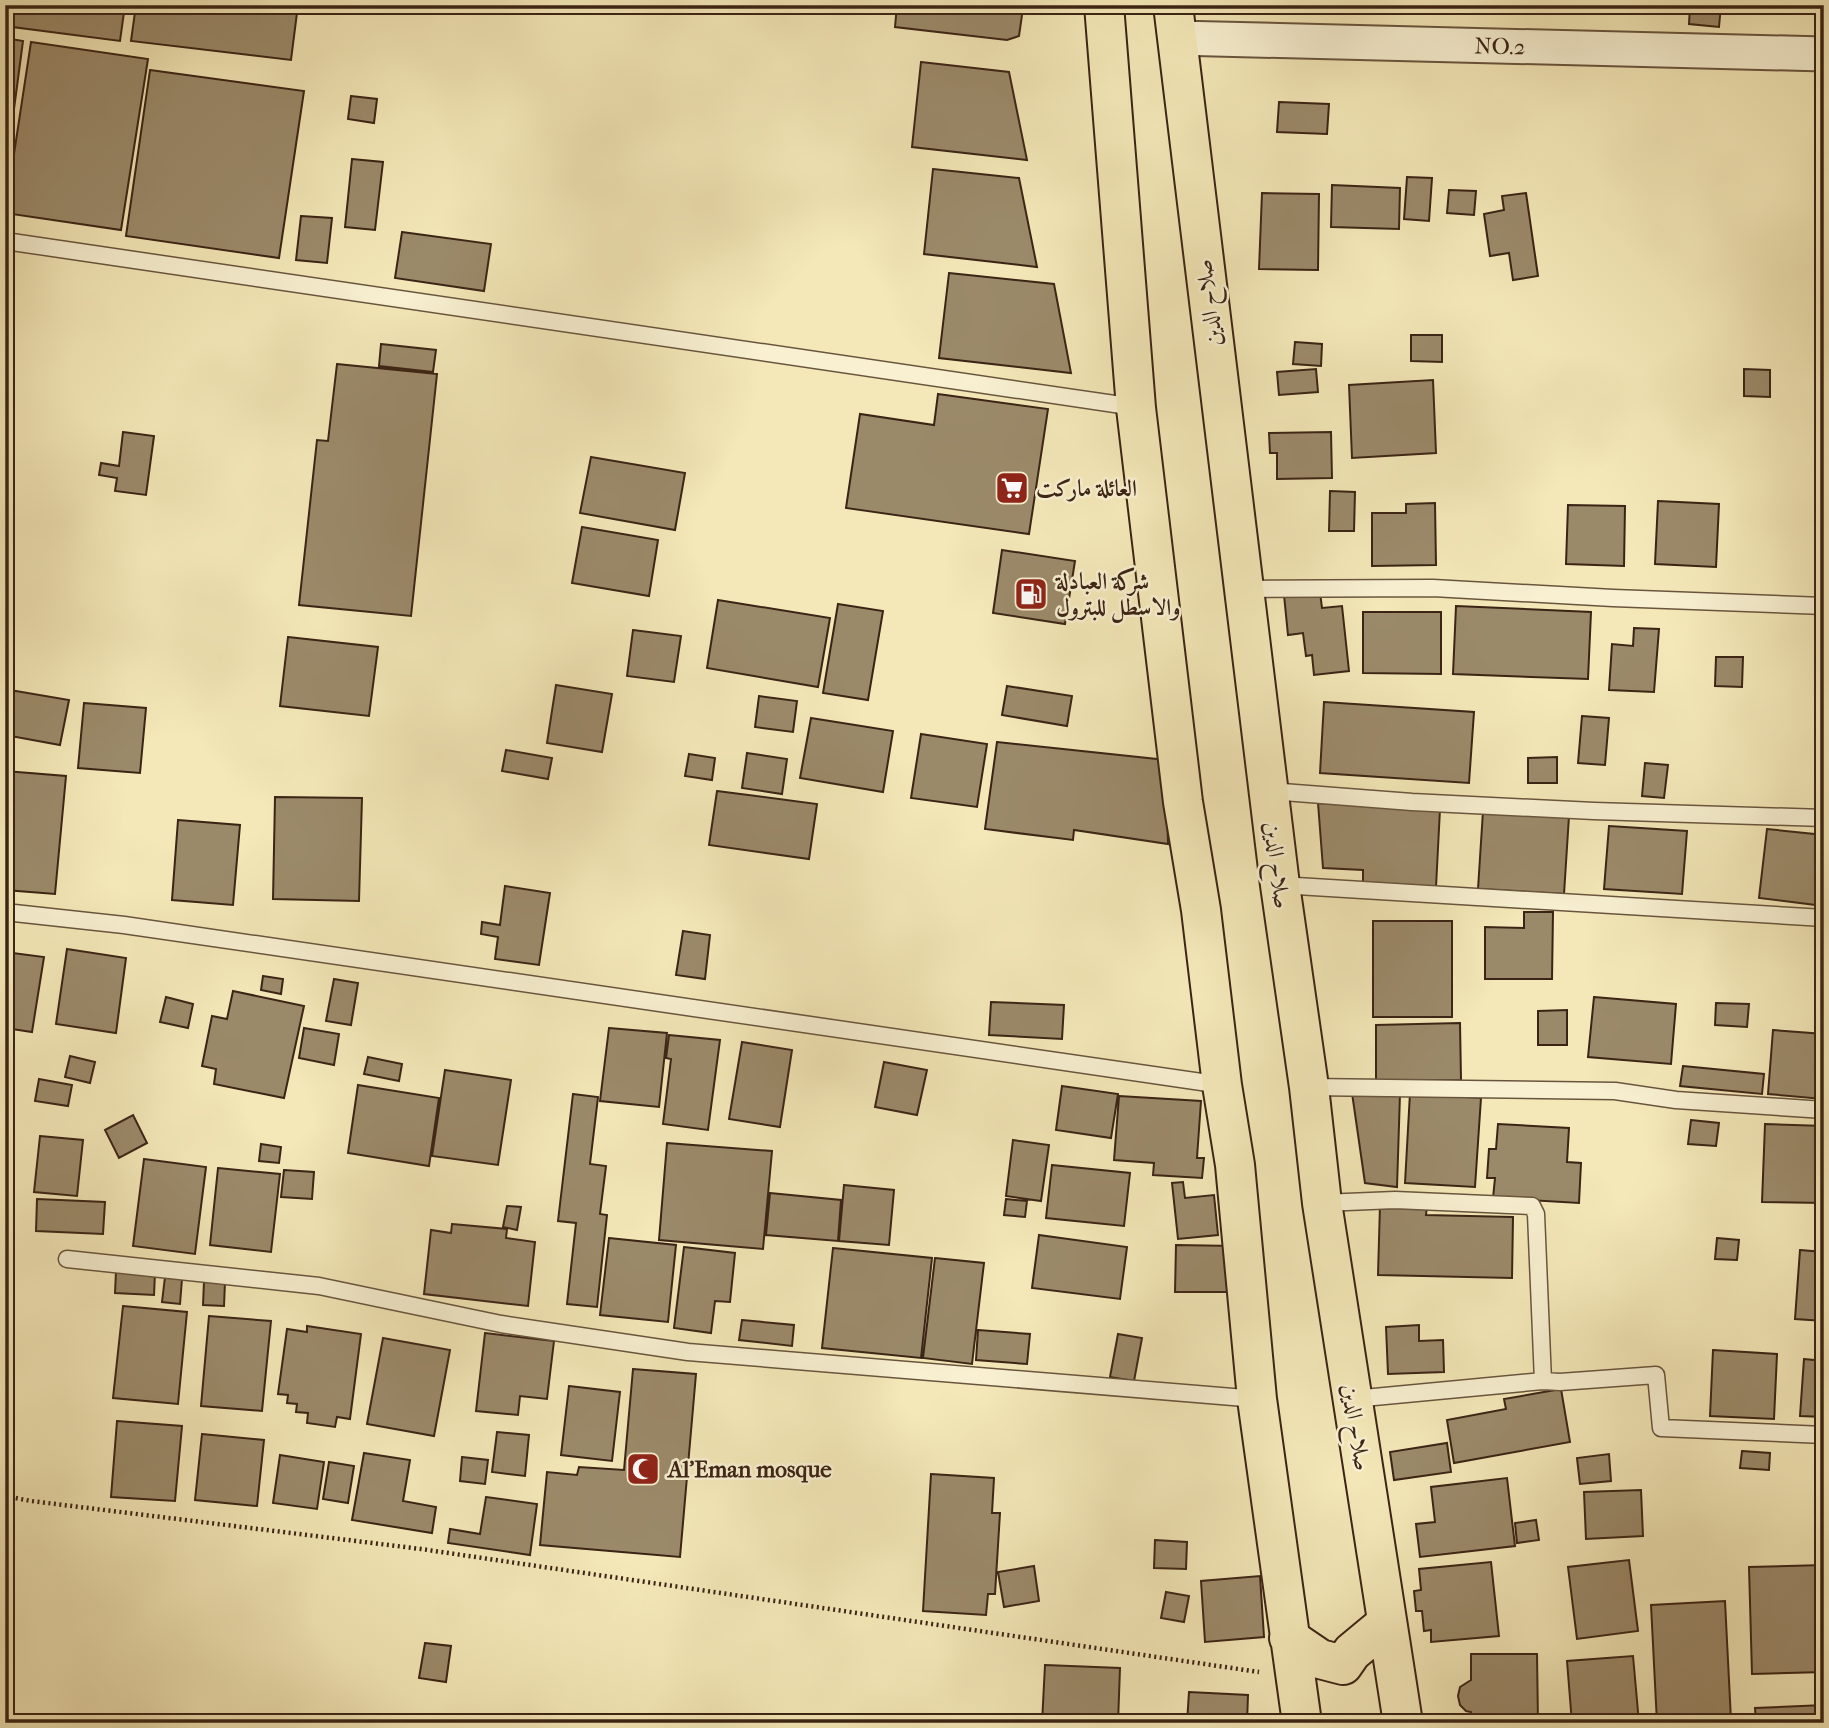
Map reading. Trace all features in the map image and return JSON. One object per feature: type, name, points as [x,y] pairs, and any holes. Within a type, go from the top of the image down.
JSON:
[{"type":"highway","points":[[1104,5],[1136,408],[1183,802],[1201,910],[1222,1085],[1235,1165],[1257,1399],[1302,1723]]},
{"type":"highway","name":"صلاح الدين","points":[[1175,22],[1280,886],[1309,1087],[1322,1203],[1403,1723]]},
{"type":"highway","points":[[1289,1638],[1320,1659],[1343,1665],[1353,1652],[1387,1623]]},
{"type":"street","name":"NO.2","points":[[1175,22],[1824,54]]},
{"type":"lane","points":[[5,242],[1136,408]]},
{"type":"lane","points":[[1244,589],[1433,588],[1824,606]]},
{"type":"lane","points":[[1269,790],[1412,802],[1824,818]]},
{"type":"lane","points":[[1280,886],[1824,918]]},
{"type":"lane","points":[[5,912],[124,925],[1222,1085]]},
{"type":"lane","points":[[1309,1087],[1615,1091],[1675,1100],[1824,1110]]},
{"type":"lane","points":[[1322,1203],[1395,1200],[1532,1206],[1536,1214],[1543,1381]]},
{"type":"lane","points":[[68,1259],[319,1286],[500,1324],[688,1352],[1257,1399]]},
{"type":"lane","points":[[1353,1399],[1543,1381],[1656,1375],[1661,1427],[1824,1435]]},
{"type":"path","points":[[5,1496],[435,1551],[1294,1678]]},
{"type":"building","points":[[5,5],[125,5],[120,41],[5,26]]},
{"type":"building","points":[[136,5],[298,5],[291,60],[131,41]]},
{"type":"building","points":[[897,5],[1019,5],[1022,15],[1019,36],[1007,40],[895,27]]},
{"type":"building","points":[[1690,5],[1721,5],[1719,27],[1689,24]]},
{"type":"building","points":[[5,38],[23,41],[5,177]]},
{"type":"building","points":[[31,42],[148,59],[121,230],[5,213]]},
{"type":"building","points":[[921,62],[1009,72],[1027,160],[912,147]]},
{"type":"building","points":[[150,70],[304,91],[279,258],[126,236]]},
{"type":"building","points":[[351,96],[377,99],[374,123],[348,119]]},
{"type":"building","points":[[1279,102],[1329,104],[1327,134],[1277,132]]},
{"type":"building","points":[[352,159],[383,162],[375,230],[345,227]]},
{"type":"building","points":[[933,169],[1019,178],[1037,267],[924,254]]},
{"type":"building","points":[[1407,177],[1432,178],[1429,221],[1404,219]]},
{"type":"building","points":[[1332,185],[1400,188],[1399,229],[1331,227]]},
{"type":"building","points":[[1449,190],[1476,191],[1474,215],[1447,213]]},
{"type":"building","points":[[1262,193],[1319,194],[1318,270],[1259,269]]},
{"type":"building","points":[[1526,193],[1538,276],[1513,280],[1509,253],[1490,256],[1484,214],[1504,210],[1502,196]]},
{"type":"building","points":[[301,216],[332,218],[327,263],[296,260]]},
{"type":"building","points":[[402,232],[491,244],[484,291],[395,278]]},
{"type":"building","points":[[949,273],[1054,284],[1071,373],[939,358]]},
{"type":"building","points":[[1411,335],[1442,335],[1442,362],[1411,361]]},
{"type":"building","points":[[1295,342],[1322,344],[1321,366],[1293,364]]},
{"type":"building","points":[[381,344],[436,350],[433,372],[379,366]]},
{"type":"building","points":[[337,364],[437,374],[411,616],[299,605],[317,440],[328,441]]},
{"type":"building","points":[[1316,369],[1318,392],[1279,395],[1277,372]]},
{"type":"building","points":[[1744,369],[1770,370],[1770,397],[1744,396]]},
{"type":"building","points":[[1433,380],[1436,453],[1352,458],[1349,385]]},
{"type":"building","points":[[938,394],[1048,409],[1029,534],[846,508],[860,414],[934,425]]},
{"type":"building","points":[[123,432],[154,436],[146,495],[115,491],[117,478],[99,475],[101,463],[119,466]]},
{"type":"building","points":[[1331,432],[1332,478],[1277,479],[1277,453],[1270,453],[1269,433]]},
{"type":"building","points":[[591,457],[685,473],[675,530],[580,513]]},
{"type":"building","points":[[1330,491],[1355,492],[1354,531],[1329,531]]},
{"type":"building","points":[[1658,501],[1719,504],[1716,567],[1655,564]]},
{"type":"building","points":[[1435,503],[1436,565],[1372,566],[1372,513],[1406,513],[1406,504]]},
{"type":"building","points":[[1568,505],[1625,506],[1624,566],[1566,564]]},
{"type":"building","points":[[582,527],[658,540],[649,596],[572,583]]},
{"type":"building","points":[[1002,550],[1075,561],[1065,624],[993,613]]},
{"type":"building","points":[[1320,592],[1322,608],[1342,606],[1349,671],[1314,675],[1312,655],[1306,656],[1303,633],[1288,635],[1284,595]]},
{"type":"building","points":[[718,600],[830,618],[818,687],[707,668]]},
{"type":"building","points":[[838,604],[883,611],[868,700],[823,693]]},
{"type":"building","points":[[1456,606],[1591,612],[1588,679],[1453,674]]},
{"type":"building","points":[[1363,612],[1441,612],[1441,674],[1363,673]]},
{"type":"building","points":[[1634,628],[1659,629],[1654,692],[1609,690],[1612,644],[1633,646]]},
{"type":"building","points":[[633,630],[681,636],[674,682],[627,676]]},
{"type":"building","points":[[288,637],[378,647],[369,716],[280,706]]},
{"type":"building","points":[[1716,657],[1743,657],[1742,687],[1715,686]]},
{"type":"building","points":[[556,685],[612,694],[602,752],[547,743]]},
{"type":"building","points":[[1007,686],[1072,696],[1067,726],[1002,715]]},
{"type":"building","points":[[10,690],[69,700],[60,745],[5,735],[5,713]]},
{"type":"building","points":[[759,696],[797,701],[793,732],[755,727]]},
{"type":"building","points":[[1324,702],[1474,712],[1469,783],[1320,773]]},
{"type":"building","points":[[84,703],[146,708],[140,773],[78,768]]},
{"type":"building","points":[[1582,716],[1609,718],[1605,765],[1578,763]]},
{"type":"building","points":[[811,718],[893,731],[883,792],[800,778]]},
{"type":"building","points":[[921,734],[987,744],[977,807],[911,798]]},
{"type":"building","points":[[997,742],[1166,760],[1168,844],[1074,830],[1073,840],[985,829]]},
{"type":"building","points":[[506,750],[552,758],[548,779],[502,771]]},
{"type":"building","points":[[747,753],[787,759],[782,794],[742,788]]},
{"type":"building","points":[[689,754],[715,758],[712,780],[685,776]]},
{"type":"building","points":[[1557,757],[1557,783],[1528,783],[1528,758]]},
{"type":"building","points":[[1645,763],[1668,765],[1664,798],[1642,796]]},
{"type":"building","points":[[5,771],[66,776],[55,894],[5,890]]},
{"type":"building","points":[[717,791],[817,804],[809,859],[709,845]]},
{"type":"building","points":[[275,797],[362,798],[359,901],[273,899]]},
{"type":"building","points":[[1318,803],[1440,809],[1436,887],[1363,884],[1363,870],[1323,868]]},
{"type":"building","points":[[1483,811],[1569,816],[1564,894],[1478,889]]},
{"type":"building","points":[[178,820],[240,825],[233,905],[172,900]]},
{"type":"building","points":[[1609,826],[1687,831],[1682,894],[1604,889]]},
{"type":"building","points":[[1767,829],[1824,835],[1824,906],[1759,898]]},
{"type":"building","points":[[505,886],[550,893],[539,965],[495,959],[498,937],[481,934],[482,922],[500,925]]},
{"type":"building","points":[[1524,912],[1553,912],[1552,979],[1485,979],[1485,927],[1524,928]]},
{"type":"building","points":[[1373,921],[1452,921],[1452,1017],[1373,1017]]},
{"type":"building","points":[[683,931],[710,935],[705,979],[676,975]]},
{"type":"building","points":[[67,949],[126,958],[116,1033],[56,1024]]},
{"type":"building","points":[[5,952],[44,957],[32,1032],[5,1028]]},
{"type":"building","points":[[263,976],[283,979],[281,994],[261,990]]},
{"type":"building","points":[[334,979],[358,983],[351,1025],[326,1021]]},
{"type":"building","points":[[233,991],[304,1006],[284,1098],[214,1084],[216,1069],[202,1066],[212,1016],[227,1019]]},
{"type":"building","points":[[166,997],[193,1004],[188,1028],[160,1022]]},
{"type":"building","points":[[1594,997],[1676,1004],[1671,1064],[1588,1057]]},
{"type":"building","points":[[991,1002],[1064,1005],[1062,1039],[989,1035]]},
{"type":"building","points":[[1716,1003],[1749,1004],[1747,1027],[1715,1025]]},
{"type":"building","points":[[1567,1010],[1567,1045],[1538,1045],[1538,1011]]},
{"type":"building","points":[[1460,1023],[1461,1080],[1376,1081],[1376,1025]]},
{"type":"building","points":[[304,1028],[339,1034],[334,1065],[299,1058]]},
{"type":"building","points":[[609,1028],[667,1033],[659,1107],[600,1101]]},
{"type":"building","points":[[1773,1030],[1824,1034],[1823,1099],[1768,1094]]},
{"type":"building","points":[[669,1035],[720,1040],[708,1130],[663,1124],[671,1059],[666,1058]]},
{"type":"building","points":[[742,1042],[792,1050],[780,1127],[729,1119]]},
{"type":"building","points":[[70,1056],[95,1062],[90,1083],[65,1077]]},
{"type":"building","points":[[368,1057],[402,1064],[399,1081],[364,1074]]},
{"type":"building","points":[[884,1062],[927,1070],[917,1115],[875,1107]]},
{"type":"building","points":[[1683,1066],[1764,1074],[1762,1094],[1680,1086]]},
{"type":"building","points":[[445,1070],[511,1080],[498,1165],[432,1156]]},
{"type":"building","points":[[39,1079],[72,1085],[68,1106],[35,1101]]},
{"type":"building","points":[[358,1085],[439,1098],[429,1166],[348,1153]]},
{"type":"building","points":[[1062,1086],[1118,1094],[1111,1138],[1056,1130]]},
{"type":"building","points":[[1352,1093],[1400,1094],[1397,1187],[1365,1183]]},
{"type":"building","points":[[1410,1093],[1481,1098],[1475,1187],[1405,1183]]},
{"type":"building","points":[[573,1094],[598,1097],[590,1164],[606,1166],[600,1214],[607,1215],[597,1307],[567,1304],[576,1223],[558,1221]]},
{"type":"building","points":[[1119,1096],[1201,1101],[1197,1158],[1204,1158],[1202,1178],[1153,1175],[1154,1163],[1114,1160]]},
{"type":"building","points":[[133,1115],[147,1143],[119,1158],[105,1130]]},
{"type":"building","points":[[1691,1120],[1719,1123],[1716,1146],[1688,1144]]},
{"type":"building","points":[[1498,1124],[1569,1128],[1567,1162],[1581,1163],[1579,1203],[1493,1198],[1495,1178],[1487,1178],[1489,1149],[1496,1149]]},
{"type":"building","points":[[1765,1124],[1824,1126],[1824,1203],[1762,1202]]},
{"type":"building","points":[[40,1136],[83,1140],[77,1196],[34,1192]]},
{"type":"building","points":[[1013,1140],[1049,1145],[1041,1201],[1006,1196]]},
{"type":"building","points":[[667,1143],[772,1151],[763,1249],[659,1240]]},
{"type":"building","points":[[261,1144],[281,1147],[279,1163],[259,1161]]},
{"type":"building","points":[[144,1159],[206,1167],[195,1254],[133,1246]]},
{"type":"building","points":[[1052,1165],[1130,1173],[1124,1226],[1046,1218]]},
{"type":"building","points":[[218,1168],[280,1174],[271,1252],[210,1245]]},
{"type":"building","points":[[284,1170],[314,1172],[312,1199],[281,1197]]},
{"type":"building","points":[[1183,1182],[1185,1198],[1214,1195],[1218,1235],[1178,1239],[1172,1183]]},
{"type":"building","points":[[844,1185],[894,1190],[889,1245],[839,1241]]},
{"type":"building","points":[[770,1193],[841,1200],[838,1241],[766,1235]]},
{"type":"building","points":[[37,1199],[105,1202],[103,1234],[36,1231]]},
{"type":"building","points":[[1006,1199],[1027,1201],[1025,1217],[1004,1215]]},
{"type":"building","points":[[1380,1205],[1427,1206],[1426,1215],[1513,1217],[1512,1278],[1378,1275]]},
{"type":"building","points":[[507,1206],[521,1207],[517,1230],[503,1227]]},
{"type":"building","points":[[452,1224],[507,1229],[506,1238],[535,1242],[528,1306],[424,1294],[431,1230],[451,1233]]},
{"type":"building","points":[[1039,1235],[1127,1247],[1120,1299],[1032,1288]]},
{"type":"building","points":[[609,1238],[676,1245],[668,1322],[600,1315]]},
{"type":"building","points":[[1717,1238],[1739,1240],[1737,1260],[1715,1259]]},
{"type":"building","points":[[1176,1245],[1235,1246],[1234,1292],[1175,1292]]},
{"type":"building","points":[[684,1247],[735,1253],[730,1302],[715,1301],[711,1333],[674,1328]]},
{"type":"building","points":[[833,1248],[932,1258],[921,1358],[822,1348]]},
{"type":"building","points":[[1800,1250],[1824,1252],[1824,1321],[1795,1319]]},
{"type":"building","points":[[935,1258],[984,1263],[972,1364],[923,1358]]},
{"type":"building","points":[[116,1271],[155,1273],[154,1295],[115,1293]]},
{"type":"building","points":[[165,1277],[182,1279],[180,1304],[162,1302]]},
{"type":"building","points":[[204,1281],[225,1282],[224,1306],[203,1305]]},
{"type":"building","points":[[123,1306],[187,1312],[178,1404],[113,1398]]},
{"type":"building","points":[[209,1316],[271,1321],[262,1411],[201,1406]]},
{"type":"building","points":[[742,1320],[794,1325],[792,1346],[739,1340]]},
{"type":"building","points":[[1419,1325],[1419,1341],[1443,1340],[1444,1372],[1388,1374],[1386,1327]]},
{"type":"building","points":[[307,1326],[361,1334],[350,1419],[337,1417],[335,1427],[307,1423],[308,1413],[296,1412],[297,1404],[287,1403],[288,1395],[278,1394],[287,1329],[307,1332]]},
{"type":"building","points":[[978,1330],[1030,1334],[1027,1364],[976,1360]]},
{"type":"building","points":[[485,1333],[554,1341],[547,1399],[520,1396],[518,1415],[476,1411]]},
{"type":"building","points":[[1118,1334],[1142,1338],[1134,1381],[1110,1377]]},
{"type":"building","points":[[383,1338],[450,1350],[434,1436],[367,1424]]},
{"type":"building","points":[[1713,1350],[1777,1354],[1774,1419],[1710,1416]]},
{"type":"building","points":[[1804,1359],[1824,1361],[1824,1417],[1800,1416]]},
{"type":"building","points":[[633,1369],[696,1374],[680,1557],[540,1545],[547,1472],[577,1475],[579,1467],[624,1470]]},
{"type":"building","points":[[569,1386],[620,1392],[612,1461],[561,1455]]},
{"type":"building","points":[[1561,1389],[1570,1442],[1454,1463],[1447,1420],[1506,1409],[1504,1399]]},
{"type":"building","points":[[117,1421],[182,1426],[175,1501],[111,1497]]},
{"type":"building","points":[[497,1432],[529,1435],[525,1476],[492,1472]]},
{"type":"building","points":[[202,1434],[264,1440],[257,1506],[195,1500]]},
{"type":"building","points":[[1447,1443],[1451,1472],[1394,1480],[1390,1452]]},
{"type":"building","points":[[1742,1451],[1770,1453],[1769,1470],[1740,1468]]},
{"type":"building","points":[[364,1453],[410,1460],[403,1501],[436,1507],[432,1533],[352,1520]]},
{"type":"building","points":[[1609,1454],[1611,1481],[1580,1484],[1577,1458]]},
{"type":"building","points":[[280,1455],[324,1462],[317,1509],[273,1503]]},
{"type":"building","points":[[462,1457],[488,1460],[485,1484],[460,1481]]},
{"type":"building","points":[[329,1462],[354,1466],[348,1503],[323,1499]]},
{"type":"building","points":[[931,1474],[994,1478],[992,1513],[1000,1513],[995,1594],[988,1594],[986,1615],[923,1611]]},
{"type":"building","points":[[1507,1478],[1515,1546],[1420,1557],[1416,1524],[1435,1522],[1431,1487]]},
{"type":"building","points":[[1641,1490],[1643,1536],[1586,1539],[1584,1492]]},
{"type":"building","points":[[486,1497],[537,1504],[530,1555],[448,1543],[450,1529],[480,1534]]},
{"type":"building","points":[[1536,1520],[1539,1540],[1517,1543],[1515,1523]]},
{"type":"building","points":[[1155,1540],[1187,1542],[1186,1569],[1154,1568]]},
{"type":"building","points":[[1629,1560],[1638,1631],[1577,1639],[1568,1567]]},
{"type":"building","points":[[1491,1562],[1499,1636],[1431,1642],[1431,1630],[1424,1631],[1422,1611],[1416,1611],[1414,1591],[1421,1590],[1419,1569]]},
{"type":"building","points":[[1824,1565],[1824,1672],[1752,1674],[1749,1567]]},
{"type":"building","points":[[1034,1566],[1039,1601],[1004,1607],[998,1572]]},
{"type":"building","points":[[1260,1576],[1264,1637],[1205,1642],[1201,1581]]},
{"type":"building","points":[[1166,1592],[1189,1596],[1184,1622],[1161,1618]]},
{"type":"building","points":[[1725,1601],[1731,1720],[1657,1723],[1651,1605]]},
{"type":"building","points":[[425,1643],[451,1646],[446,1682],[419,1678]]},
{"type":"building","points":[[1471,1654],[1537,1654],[1538,1723],[1471,1723],[1471,1712],[1460,1705],[1458,1696],[1460,1687],[1471,1680]]},
{"type":"building","points":[[1633,1656],[1639,1723],[1572,1723],[1567,1661]]},
{"type":"building","points":[[1045,1665],[1120,1668],[1118,1723],[1042,1723]]},
{"type":"building","points":[[1189,1692],[1248,1695],[1247,1723],[1187,1723]]},
{"type":"building","points":[[1824,1705],[1824,1723],[1756,1723],[1755,1708]]},
{"type":"place","name":"العائلة ماركت","points":[[1012,488]]},
{"type":"place","name":"شركة العبادلة والاسطل للبترول","points":[[1031,594]]},
{"type":"place","name":"Al'Eman mosque","points":[[643,1469]]}]
